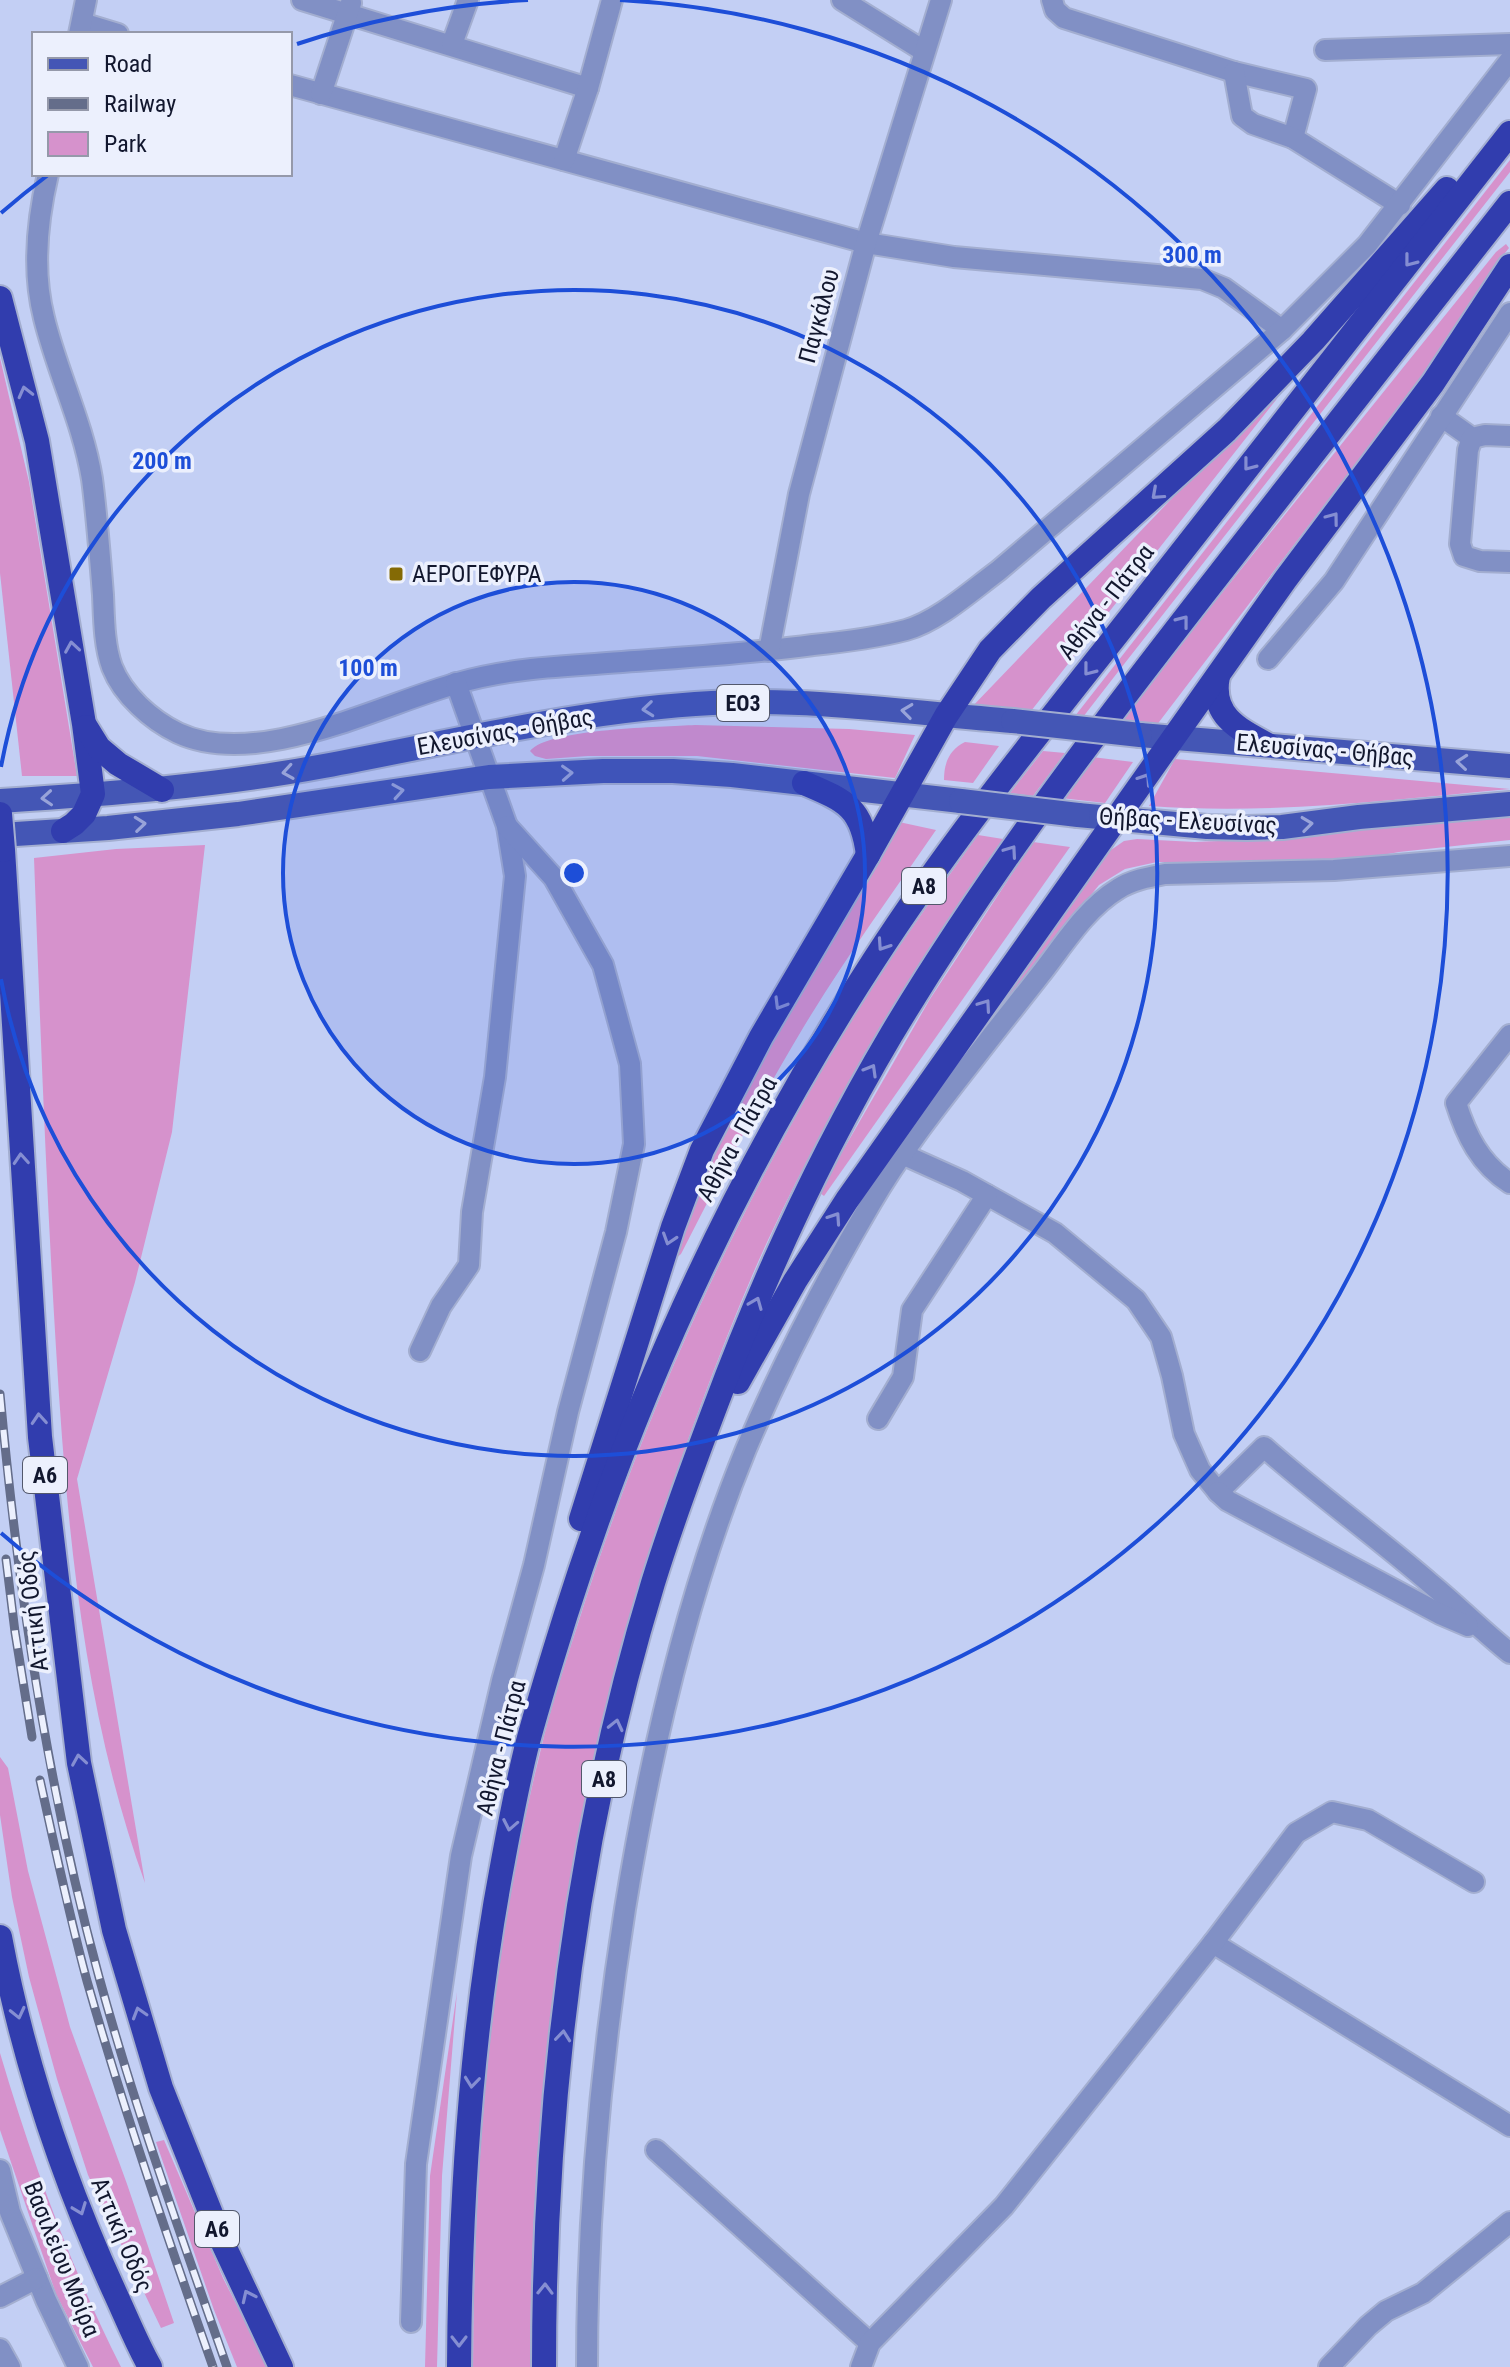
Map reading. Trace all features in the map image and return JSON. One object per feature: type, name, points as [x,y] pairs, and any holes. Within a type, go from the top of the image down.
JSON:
[{"type":"highway","points":[[526,1749],[567,1566],[655,1283],[702,1150],[761,1037],[946,716],[990,650],[1041,598],[1227,430],[1313,341],[1452,183],[1510,132]]},
{"type":"highway","name":"Αθήνα - Πάτρα","points":[[459,2367],[462,2205],[478,2014],[492,1923],[526,1749],[603,1503],[676,1322],[725,1218],[777,1121],[841,1011],[916,897],[999,785],[1510,132]]},
{"type":"highway","name":"Α8","points":[[544,2367],[547,2207],[561,2053],[575,1930],[606,1767],[652,1588],[697,1454],[761,1291],[807,1192],[882,1051],[960,925],[1026,829],[1136,681],[1510,203]]},
{"type":"highway","points":[[697,1454],[795,1281],[839,1213],[1285,580],[1433,383],[1510,266]]},
{"type":"highway","points":[[0,298],[37,441],[93,794],[84,814],[63,831]]},
{"type":"highway","points":[[1218,676],[1216,691],[1227,718],[1238,729],[1268,745]]},
{"type":"highway","points":[[84,724],[99,748],[118,764],[162,790]]},
{"type":"highway","points":[[804,783],[837,797],[855,812],[865,831],[868,855]]},
{"type":"highway","name":"Αττική Οδός","points":[[0,814],[40,1437],[79,1763],[114,1930],[161,2088],[221,2239],[281,2367]]},
{"type":"highway","name":"Αττική Οδός","points":[[0,1937],[24,2040],[52,2136],[96,2251],[150,2367]]},
{"type":"main road","name":"Ελευσίνας - Θήβας","points":[[0,801],[162,790],[322,767],[575,717],[712,703],[786,702],[865,706],[1172,738],[1510,766]]},
{"type":"main road","name":"Ελευσίνας - Θήβας","points":[[2,843],[63,831],[238,814],[489,777],[603,771],[673,771],[961,801]]},
{"type":"main road","name":"Θήβας - Ελευσίνας","points":[[961,801],[1117,820],[1207,827],[1282,827],[1403,812],[1510,804]]},
{"type":"street","points":[[86,0],[80,29],[103,32]]},
{"type":"street","points":[[302,0],[350,6],[452,44],[588,88]]},
{"type":"street","points":[[452,44],[468,0]]},
{"type":"street","points":[[564,160],[612,0]]},
{"type":"street","points":[[842,0],[924,51]]},
{"type":"street","name":"Παγκάλου","points":[[769,651],[799,494],[866,243],[941,0]]},
{"type":"street","points":[[1052,0],[1055,10],[1064,18],[1234,72],[1306,89],[1293,138]]},
{"type":"street","points":[[321,94],[350,6]]},
{"type":"street","points":[[1325,50],[1510,44]]},
{"type":"street","points":[[48,176],[41,204],[37,268],[44,317],[91,475],[111,666],[126,692],[149,714],[177,732],[211,744],[244,745],[300,734],[456,683],[506,671],[769,651],[859,640],[911,629],[949,608],[998,571],[1282,330],[1367,245],[1510,60]]},
{"type":"street","points":[[1234,72],[1242,116],[1253,124],[1293,138],[1400,205]]},
{"type":"street","points":[[292,86],[866,243],[954,257],[1202,279],[1224,288],[1282,330]]},
{"type":"street","points":[[1268,659],[1334,581],[1510,313]]},
{"type":"street","points":[[1441,416],[1472,438],[1510,436]]},
{"type":"street","points":[[1472,438],[1468,450],[1460,544],[1464,556],[1480,561],[1510,562]]},
{"type":"street","points":[[420,1351],[441,1306],[469,1265],[472,1212],[495,1077],[515,876],[507,826],[456,683]]},
{"type":"street","points":[[411,2322],[416,2164],[461,1856],[502,1681],[534,1565],[568,1412],[616,1232],[634,1144],[630,1064],[603,965],[554,878],[507,826]]},
{"type":"street","points":[[587,2367],[591,2214],[609,2025],[631,1872],[663,1712],[702,1575],[745,1453],[801,1330],[872,1202],[902,1154],[1077,927],[1099,903],[1119,888],[1140,879],[1165,874],[1334,870],[1510,856]]},
{"type":"street","points":[[1510,1035],[1456,1103],[1467,1135],[1477,1152],[1489,1167],[1510,1183]]},
{"type":"street","points":[[902,1154],[962,1181],[1055,1233],[1136,1300],[1161,1337],[1184,1434],[1200,1470],[1228,1501],[1440,1614],[1482,1631]]},
{"type":"street","points":[[878,1419],[903,1377],[912,1310],[987,1195]]},
{"type":"street","points":[[1218,1492],[1264,1447],[1309,1487],[1432,1584],[1510,1653]]},
{"type":"street","points":[[861,2367],[870,2343],[1004,2206],[1213,1943],[1296,1833],[1332,1812],[1368,1820],[1474,1882]]},
{"type":"street","points":[[1213,1943],[1510,2126]]},
{"type":"street","points":[[656,2150],[870,2343]]},
{"type":"street","name":"Βασιλείου Μοίρα","points":[[0,2170],[10,2212],[78,2367]]},
{"type":"street","points":[[1329,2367],[1386,2311],[1423,2293],[1510,2222]]},
{"type":"street","points":[[0,2297],[37,2278]]},
{"type":"street","points":[[0,2349],[10,2367]]},
{"type":"green space","points":[[1510,160],[1510,172],[1083,717],[1075,716]]},
{"type":"green space","points":[[1506,244],[1509,248],[1421,378],[1156,726],[1119,721],[1496,252]]},
{"type":"green space","points":[[0,358],[29,482],[77,776],[22,776],[0,573]]},
{"type":"green space","points":[[1275,391],[1280,392],[1276,400],[1031,711],[1011,708],[1003,715],[969,710]]},
{"type":"green space","points":[[695,725],[849,729],[915,735],[895,778],[697,756],[546,759],[530,751],[541,743],[582,733]]},
{"type":"green space","points":[[965,742],[999,746],[973,783],[944,780],[948,758]]},
{"type":"green space","points":[[1043,751],[1065,753],[1033,796],[1010,793]]},
{"type":"green space","points":[[1092,757],[1133,762],[1105,803],[1061,798]]},
{"type":"green space","points":[[1175,759],[1510,789],[1285,807],[1149,806]]},
{"type":"green space","points":[[1510,814],[1510,840],[1399,852],[1333,864],[1157,862],[1125,869],[1099,885],[956,1062],[943,1070],[1111,850],[1124,841],[1195,842],[1320,836],[1392,822]]},
{"type":"green space","points":[[899,822],[936,830],[803,1028],[681,1254],[676,1258],[672,1252],[710,1152],[741,1091]]},
{"type":"green space","points":[[978,835],[1003,839],[938,935],[877,1034],[793,1187],[732,1323],[656,1534],[626,1630],[596,1749],[563,1924],[542,2100],[530,2367],[473,2367],[481,2135],[497,1981],[523,1829],[540,1753],[582,1611],[636,1457],[667,1382],[699,1307],[771,1161],[852,1019],[897,949]]},
{"type":"green space","points":[[1033,842],[1070,847],[824,1196],[820,1193],[822,1187],[930,999]]},
{"type":"green space","points":[[205,845],[172,1132],[135,1282],[77,1479],[145,1883],[106,1752],[81,1619],[73,1551],[52,1287],[34,858],[116,849]]},
{"type":"green space","points":[[0,1757],[8,1768],[28,1871],[70,2027],[174,2323],[161,2328],[88,2175],[57,2079],[29,1977],[12,1897],[0,1815]]},
{"type":"green space","points":[[457,1992],[442,2176],[437,2367],[425,2367],[430,2176]]},
{"type":"green space","points":[[0,2053],[53,2213],[121,2367],[93,2367],[56,2294],[0,2130]]},
{"type":"green space","points":[[164,2140],[223,2278],[268,2367],[237,2367],[156,2142]]},
{"type":"railway","points":[[0,1394],[26,1615],[64,1833],[99,1977],[128,2075],[227,2367]]},
{"type":"railway","points":[[6,1559],[32,1737]]},
{"type":"railway","points":[[40,1780],[74,1931],[101,2030],[213,2367]]},
{"type":"place","name":"ΑΕΡΟΓΕΦΥΡΑ","points":[[396,574]]}]
